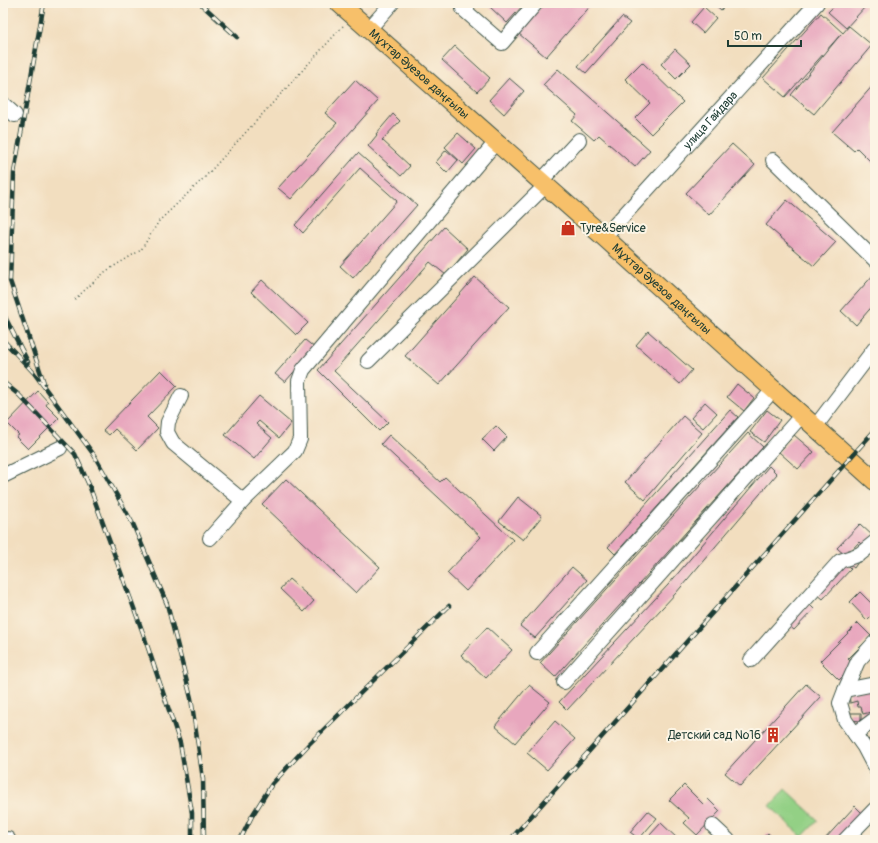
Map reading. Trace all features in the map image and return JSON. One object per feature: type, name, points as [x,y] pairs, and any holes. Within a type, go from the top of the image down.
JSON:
[{"type":"main road","name":"Мұхтар Әуезов даңғылы","points":[[339,3],[604,237],[875,481]]},
{"type":"street","points":[[369,29],[392,3]]},
{"type":"street","points":[[469,3],[463,9],[502,43],[536,3]]},
{"type":"street","name":"улица Гайдара","points":[[604,237],[817,3]]},
{"type":"street","points":[[3,104],[15,115]]},
{"type":"street","points":[[368,361],[543,183],[579,140]]},
{"type":"street","points":[[210,538],[243,501],[295,451],[300,439],[299,381],[303,370],[496,142]]},
{"type":"street","points":[[773,160],[875,260]]},
{"type":"street","points":[[815,427],[875,348]]},
{"type":"street","points":[[537,653],[774,389]]},
{"type":"street","points":[[181,396],[168,422],[167,432],[173,443],[243,501]]},
{"type":"street","points":[[564,682],[802,415]]},
{"type":"street","points":[[3,476],[60,448]]},
{"type":"street","points":[[751,660],[840,560],[860,554],[875,542]]},
{"type":"street","points":[[875,642],[858,661],[840,703],[845,720],[864,747],[875,768]]},
{"type":"street","points":[[845,690],[875,684]]},
{"type":"street","points":[[855,734],[875,719]]},
{"type":"street","points":[[845,840],[875,809]]},
{"type":"street","points":[[713,826],[728,840]]},
{"type":"path","points":[[74,299],[106,271],[140,250],[159,221],[205,177],[353,15]]},
{"type":"green space","points":[[785,789],[818,820],[802,837],[770,806]]},
{"type":"building","points":[[493,3],[525,3],[507,23],[490,7]]},
{"type":"building","points":[[544,3],[593,3],[546,57],[518,33]]},
{"type":"building","points":[[713,3],[727,3],[721,10]]},
{"type":"building","points":[[837,3],[861,3],[865,7],[846,28],[828,12]]},
{"type":"building","points":[[704,7],[716,18],[703,33],[691,22]]},
{"type":"building","points":[[821,13],[843,33],[849,26],[872,45],[814,114],[791,95],[841,34],[785,97],[763,78]]},
{"type":"building","points":[[622,17],[630,23],[586,73],[578,66]]},
{"type":"building","points":[[455,46],[490,78],[477,92],[442,60]]},
{"type":"building","points":[[675,49],[691,64],[676,79],[661,64]]},
{"type":"building","points":[[642,62],[683,102],[651,134],[635,118],[650,103],[625,79]]},
{"type":"building","points":[[558,69],[650,150],[635,167],[599,135],[594,140],[572,121],[577,115],[543,85]]},
{"type":"building","points":[[509,78],[524,91],[504,114],[489,100]]},
{"type":"building","points":[[355,80],[378,101],[291,199],[278,188],[337,123],[325,113]]},
{"type":"building","points":[[875,83],[875,166],[857,148],[854,151],[832,132]]},
{"type":"building","points":[[393,114],[400,121],[382,140],[410,166],[401,176],[368,146]]},
{"type":"building","points":[[458,133],[476,149],[463,164],[445,147]]},
{"type":"building","points":[[732,144],[755,165],[709,215],[686,193]]},
{"type":"building","points":[[446,150],[458,160],[447,173],[436,162]]},
{"type":"building","points":[[358,153],[417,205],[353,278],[340,266],[397,201],[360,168],[303,233],[295,225]]},
{"type":"building","points":[[787,200],[836,242],[814,266],[766,225]]},
{"type":"building","points":[[444,227],[468,249],[446,275],[430,262],[334,371],[388,422],[379,431],[318,370]]},
{"type":"building","points":[[875,273],[875,303],[856,325],[841,311]]},
{"type":"building","points":[[475,277],[509,307],[439,385],[405,356]]},
{"type":"building","points":[[262,280],[308,323],[296,335],[251,292]]},
{"type":"building","points":[[648,331],[692,370],[680,384],[636,345]]},
{"type":"building","points":[[305,340],[315,348],[285,382],[275,374]]},
{"type":"building","points":[[161,370],[177,386],[147,417],[158,428],[137,450],[115,429],[109,435],[103,430]]},
{"type":"building","points":[[737,384],[754,398],[744,411],[727,397]]},
{"type":"building","points":[[38,391],[48,402],[46,405],[59,418],[28,449],[16,437],[19,435],[7,423]]},
{"type":"building","points":[[259,396],[291,423],[279,438],[259,421],[256,424],[272,438],[254,459],[225,435]]},
{"type":"building","points":[[705,402],[717,413],[703,428],[691,418]]},
{"type":"building","points":[[730,410],[738,417],[615,554],[608,547]]},
{"type":"building","points":[[767,410],[780,420],[764,442],[750,432]]},
{"type":"building","points":[[683,416],[702,433],[645,500],[625,482]]},
{"type":"building","points":[[496,426],[507,437],[494,451],[482,439]]},
{"type":"building","points":[[748,433],[763,447],[555,677],[540,663]]},
{"type":"building","points":[[389,435],[440,482],[445,477],[513,540],[466,591],[447,573],[481,537],[381,444]]},
{"type":"building","points":[[794,435],[814,452],[798,469],[779,452]]},
{"type":"building","points":[[769,466],[777,474],[676,593],[567,710],[559,702],[668,585]]},
{"type":"building","points":[[286,479],[380,567],[356,593],[262,504]]},
{"type":"building","points":[[518,497],[542,516],[523,540],[499,521]]},
{"type":"building","points":[[860,524],[873,536],[864,547],[859,542],[846,556],[837,548]]},
{"type":"building","points":[[855,559],[858,562],[854,568],[850,565]]},
{"type":"building","points":[[845,563],[851,569],[823,599],[817,594]]},
{"type":"building","points":[[572,567],[587,580],[535,638],[520,626]]},
{"type":"building","points":[[289,579],[314,601],[304,612],[280,589]]},
{"type":"building","points":[[860,592],[875,607],[875,612],[867,620],[850,602]]},
{"type":"building","points":[[808,603],[814,609],[794,630],[788,625]]},
{"type":"building","points":[[858,623],[871,636],[848,659],[854,665],[839,680],[820,661]]},
{"type":"building","points":[[487,627],[512,650],[486,678],[461,655]]},
{"type":"building","name":"Детский сад №16","points":[[806,684],[821,697],[740,786],[725,773]]},
{"type":"building","points":[[529,685],[550,702],[515,743],[495,726]]},
{"type":"building","points":[[875,689],[875,711],[863,714],[861,707],[858,707],[857,701],[850,703],[849,692]]},
{"type":"building","points":[[850,713],[861,713],[861,721],[849,720]]},
{"type":"building","points":[[555,721],[575,739],[547,770],[527,753]]},
{"type":"building","points":[[875,733],[875,747],[868,740]]},
{"type":"building","points":[[684,785],[703,804],[708,799],[720,811],[697,835],[684,823],[689,818],[669,800]]},
{"type":"building","points":[[855,806],[862,813],[837,840],[824,840]]},
{"type":"building","points":[[648,811],[657,818],[639,839],[630,832]]},
{"type":"building","points":[[661,823],[679,840],[654,840],[649,836]]},
{"type":"building","points":[[768,833],[775,840],[761,840]]},
{"type":"railway","points":[[44,3],[14,173],[10,281],[44,383]]},
{"type":"railway","points":[[200,3],[237,37]]},
{"type":"railway","points":[[3,313],[28,362]]},
{"type":"railway","points":[[3,340],[34,373],[94,455],[133,524],[167,604],[191,698],[203,779],[204,840]]},
{"type":"railway","points":[[3,382],[19,395],[75,454],[89,485],[143,633],[180,743],[192,813],[192,840]]},
{"type":"railway","points":[[510,840],[875,430]]},
{"type":"railway","points":[[240,840],[252,816],[272,784],[309,744],[449,606]]},
{"type":"place","name":"Tyre&Service","points":[[568,228]]},
{"type":"place","name":"Детский сад №16","points":[[773,735]]}]
